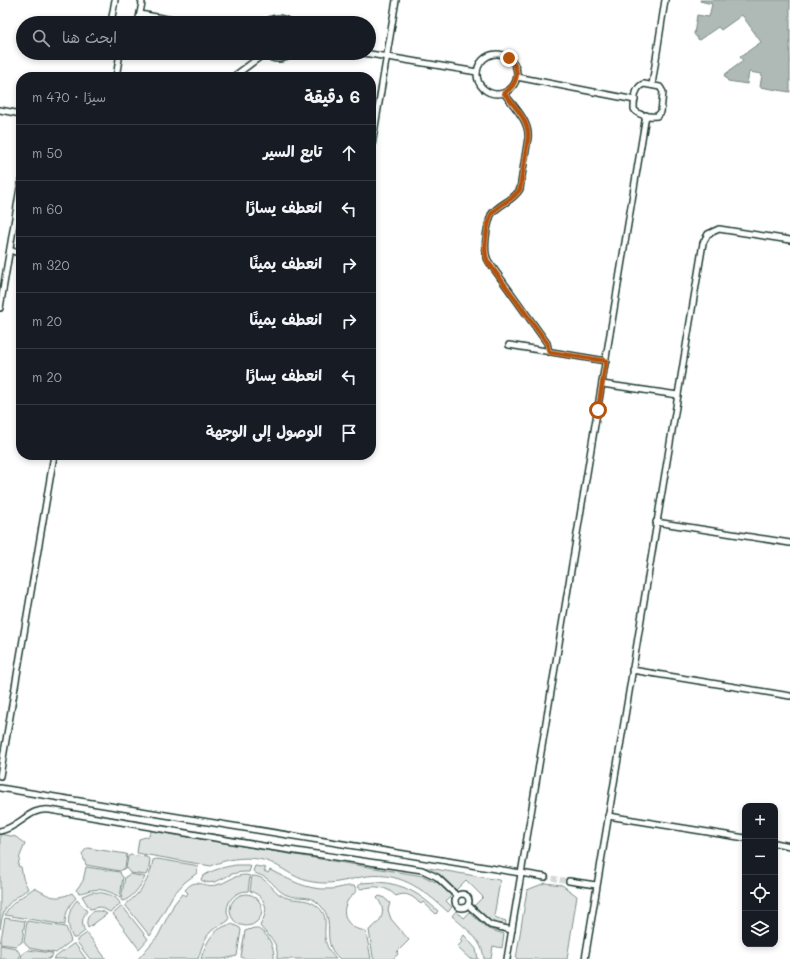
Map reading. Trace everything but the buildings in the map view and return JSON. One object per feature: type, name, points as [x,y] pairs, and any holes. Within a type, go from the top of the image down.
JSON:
[{"type":"street","points":[[112,16],[115,0]]},
{"type":"street","points":[[141,0],[140,14],[151,16]]},
{"type":"street","points":[[376,122],[396,0]]},
{"type":"street","points":[[652,85],[665,0]]},
{"type":"street","points":[[376,55],[477,72]]},
{"type":"street","points":[[493,55],[500,55],[505,56],[512,61],[516,69],[516,77],[511,88],[504,93],[492,94],[479,84],[477,72],[479,64],[485,58],[493,55]]},
{"type":"street","points":[[117,72],[119,60]]},
{"type":"street","points":[[240,72],[255,60]]},
{"type":"street","points":[[516,77],[635,100]]},
{"type":"street","points":[[644,84],[652,85],[660,87],[663,92],[661,112],[656,117],[637,114],[634,108],[637,88],[644,84]]},
{"type":"street","points":[[504,93],[526,124],[528,138],[520,189],[517,194],[494,210],[491,215],[485,255],[488,262],[547,343],[549,352]]},
{"type":"street","points":[[0,110],[16,113]]},
{"type":"street","points":[[507,959],[646,115]]},
{"type":"street","points":[[0,308],[16,213]]},
{"type":"street","points":[[585,959],[703,244],[706,237],[711,232],[719,230],[790,240]]},
{"type":"street","points":[[10,250],[16,252]]},
{"type":"street","points":[[509,345],[606,361]]},
{"type":"street","points":[[602,384],[678,395]]},
{"type":"street","points":[[0,776],[53,460]]},
{"type":"street","points":[[656,522],[790,543]]},
{"type":"street","points":[[632,670],[790,696]]},
{"type":"street","points":[[0,788],[545,877]]},
{"type":"street","points":[[0,831],[9,829],[18,824],[35,811],[42,809],[50,810],[263,846],[422,870],[437,878],[457,896]]},
{"type":"street","points":[[608,816],[742,838]]},
{"type":"street","points":[[778,844],[790,846]]},
{"type":"street","points":[[569,881],[596,885]]},
{"type":"street","points":[[457,896],[463,894],[468,896],[468,905]]},
{"type":"street","points":[[457,896],[456,901],[458,906],[462,908],[468,905]]},
{"type":"street","points":[[468,905],[490,925],[512,930]]},
{"type":"shaded area","points":[[700,0],[790,0],[790,92],[760,87],[762,74],[749,72],[747,84],[728,81],[724,75],[743,61],[740,57],[761,42],[742,15],[721,30],[718,27],[699,40],[694,34],[697,15],[709,17],[712,4]]},
{"type":"shaded area","points":[[151,831],[423,876],[440,884],[452,895],[446,901],[452,907],[448,912],[429,895],[409,883],[387,876],[361,877],[337,882],[319,883],[302,879],[274,864],[259,859],[235,859],[211,866],[137,853],[139,839],[149,836]]},
{"type":"shaded area","points":[[0,834],[16,837],[25,844],[18,866],[21,867],[23,878],[28,889],[11,901],[5,909],[0,929]]},
{"type":"shaded area","points":[[88,848],[126,854],[125,868],[120,871],[86,865],[82,854]]},
{"type":"shaded area","points":[[130,855],[150,859],[149,868],[146,875],[130,873],[126,868],[128,857]]},
{"type":"shaded area","points":[[157,859],[198,867],[197,873],[185,882],[173,895],[150,936],[126,904],[144,885],[150,873],[153,860]]},
{"type":"shaded area","points":[[236,865],[251,866],[249,872],[234,873],[217,881],[209,883],[201,880],[202,877],[214,871]]},
{"type":"shaded area","points":[[255,866],[266,868],[264,871],[268,873],[270,870],[298,884],[313,888],[330,889],[354,886],[356,890],[346,903],[345,914],[349,924],[366,932],[371,959],[340,959],[330,946],[328,919],[326,912],[321,906],[309,898],[284,894],[269,880],[254,872]]},
{"type":"shaded area","points":[[86,867],[120,872],[123,877],[120,898],[103,890],[91,890],[79,893],[76,890],[83,881]]},
{"type":"shaded area","points":[[423,867],[499,880],[494,916],[506,921],[505,926],[492,922],[474,906],[483,897],[466,880],[456,890],[444,879]]},
{"type":"shaded area","points":[[130,874],[145,877],[132,895],[122,901],[121,899],[125,877]]},
{"type":"shaded area","points":[[237,876],[250,876],[248,891],[240,892],[233,896],[227,907],[229,920],[211,931],[204,942],[198,959],[138,959],[158,936],[174,904],[182,894],[186,896],[188,893],[185,890],[189,886],[199,883],[211,886],[224,883]]},
{"type":"shaded area","points":[[252,876],[256,876],[264,880],[284,897],[308,901],[317,906],[325,917],[326,943],[330,952],[336,959],[277,959],[276,948],[273,940],[260,926],[266,908],[261,898],[250,891]]},
{"type":"shaded area","points":[[378,882],[396,885],[411,891],[438,911],[436,914],[423,902],[421,904],[407,894],[396,896],[388,890],[380,887],[361,889],[358,887],[361,883]]},
{"type":"shaded area","points":[[545,883],[562,885],[577,896],[567,959],[516,959],[527,890]]},
{"type":"shaded area","points":[[34,888],[56,897],[61,897],[72,893],[76,898],[68,910],[65,925],[5,915],[13,903]]},
{"type":"shaded area","points":[[92,892],[105,893],[113,896],[117,899],[120,905],[110,912],[100,907],[90,909],[82,896]]},
{"type":"shaded area","points":[[243,894],[249,894],[258,898],[262,910],[258,922],[249,926],[243,926],[234,922],[230,913],[230,907],[234,898]]},
{"type":"shaded area","points":[[379,896],[383,897],[390,903],[388,910],[391,919],[409,940],[397,952],[398,954],[393,959],[374,959],[373,957],[369,930],[377,924],[382,916],[382,908],[377,898]]},
{"type":"shaded area","points":[[77,900],[87,911],[83,921],[85,931],[76,938],[73,938],[69,928],[69,913]]},
{"type":"shaded area","points":[[123,907],[148,939],[139,949],[113,914]]},
{"type":"shaded area","points":[[95,911],[102,911],[107,914],[88,928],[88,918]]},
{"type":"shaded area","points":[[456,911],[463,918],[469,912],[488,929],[504,934],[502,948],[493,946],[491,959],[484,959],[483,952],[477,940],[452,916]]},
{"type":"shaded area","points":[[5,918],[25,921],[22,942],[16,946],[0,944]]},
{"type":"shaded area","points":[[27,921],[66,927],[71,941],[56,953],[29,948],[24,942]]},
{"type":"shaded area","points":[[232,924],[241,930],[237,956],[223,959],[201,959],[205,947],[215,932]]},
{"type":"shaded area","points":[[254,928],[263,932],[272,944],[274,959],[245,959],[241,957],[245,931]]},
{"type":"shaded area","points":[[87,933],[106,959],[90,959],[77,942],[77,940]]},
{"type":"shaded area","points":[[464,935],[476,949],[478,959],[470,959],[457,947],[462,942],[460,940]]},
{"type":"shaded area","points":[[75,944],[86,959],[53,959]]},
{"type":"shaded area","points":[[0,945],[16,948],[20,954],[19,959],[0,959]]},
{"type":"shaded area","points":[[28,950],[52,953],[53,955],[49,959],[21,959],[22,954]]},
{"type":"tunnel","points":[[545,877],[569,881]]},
{"type":"route","points":[[509,58],[512,61],[517,73],[514,85],[504,93],[526,124],[528,138],[520,189],[517,194],[494,210],[490,217],[485,248],[486,259],[547,343],[549,352],[606,361],[598,410]]}]
